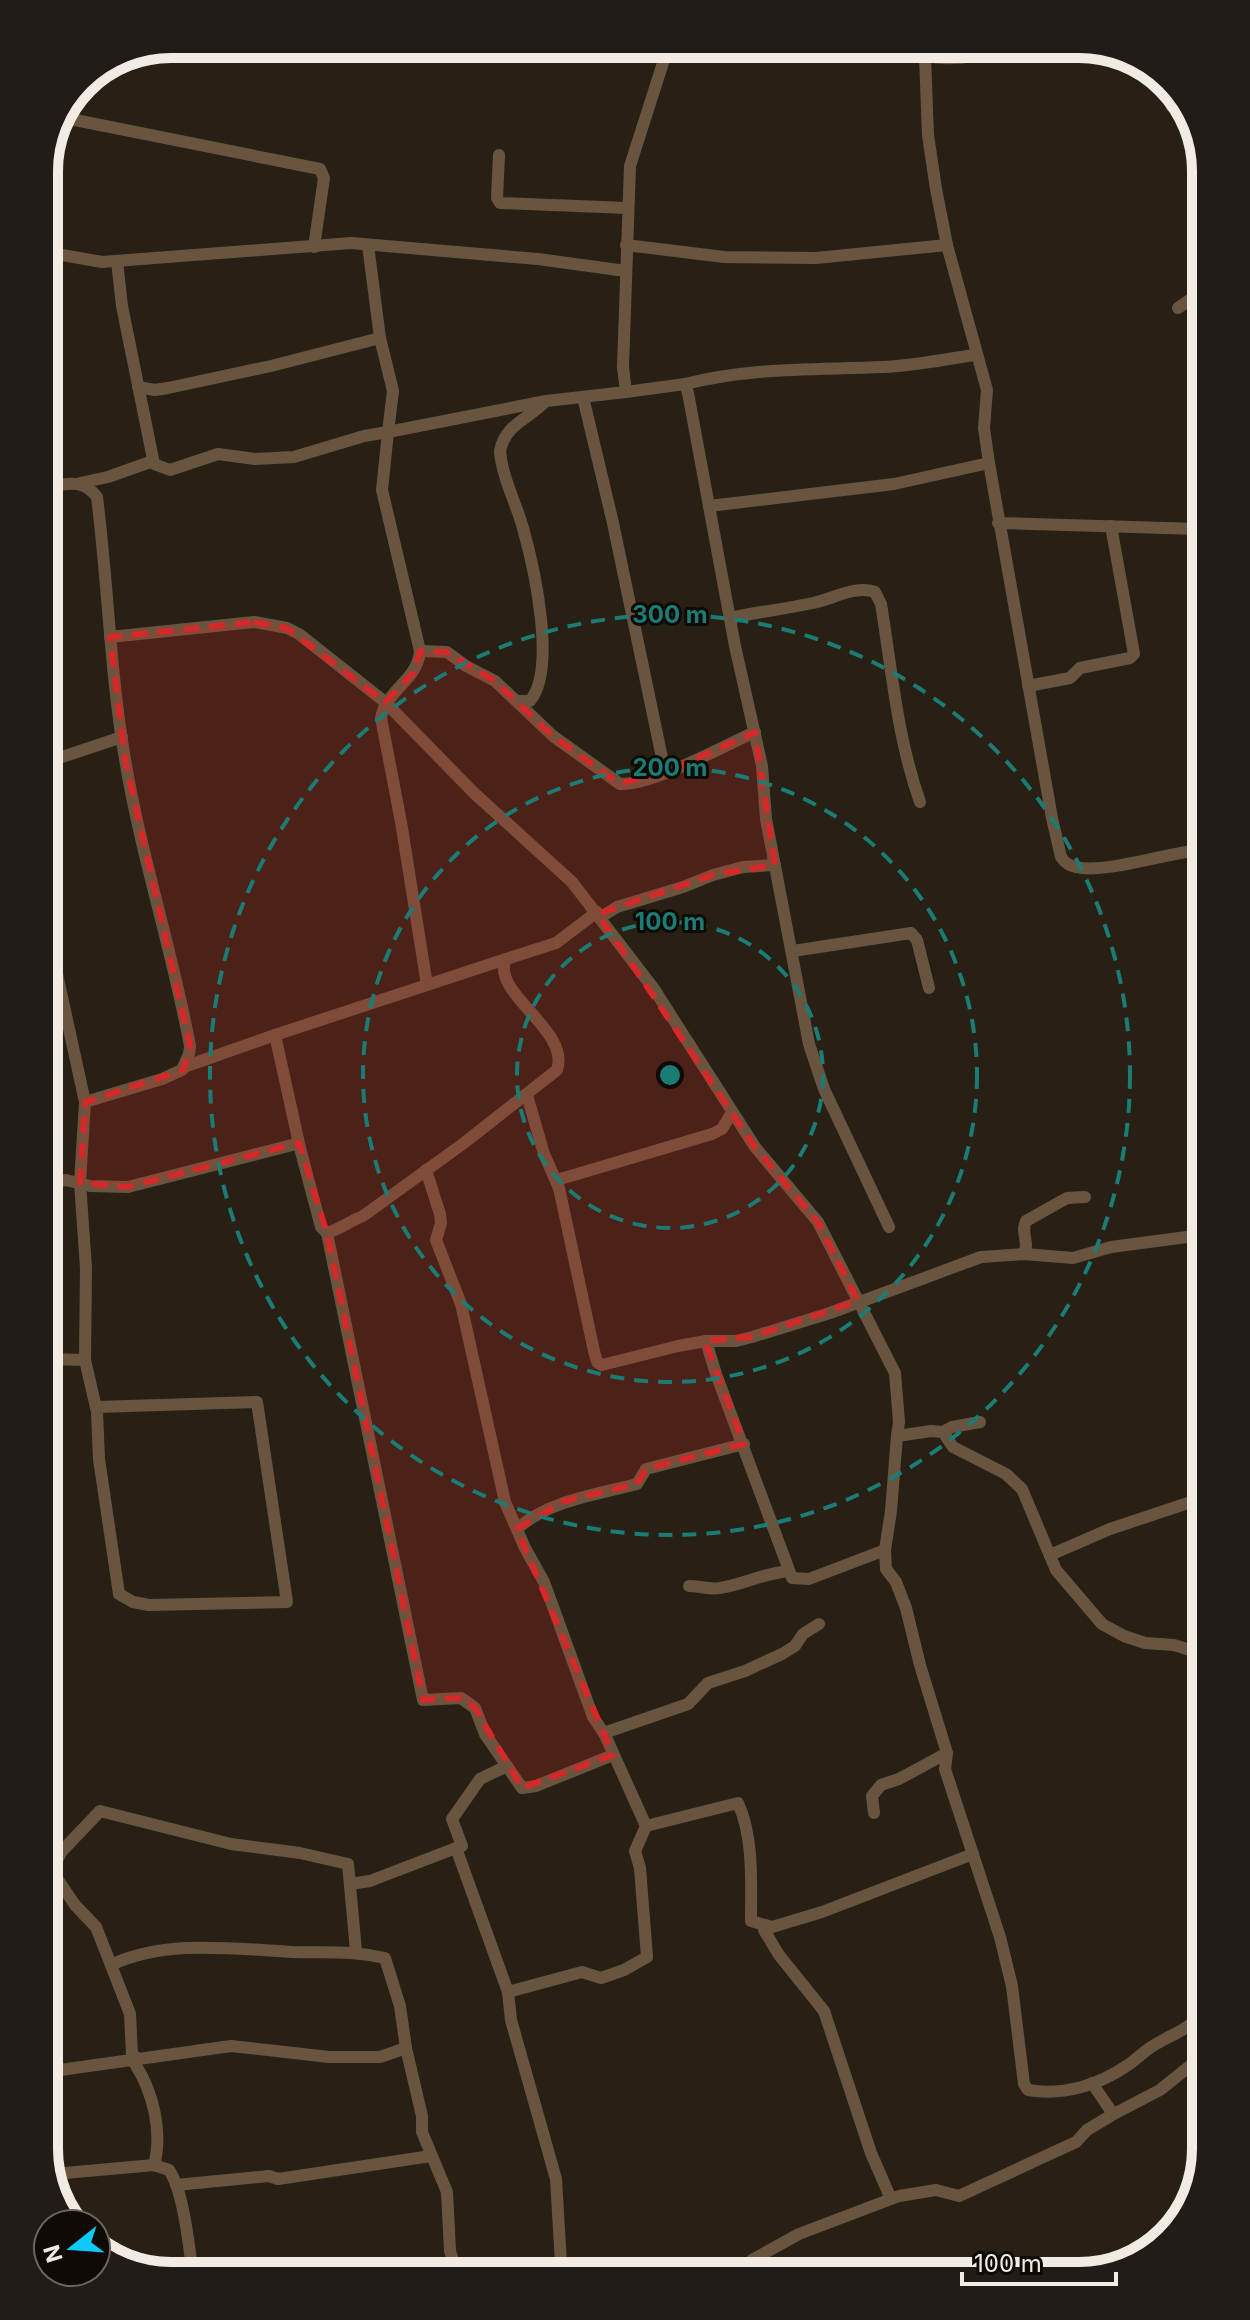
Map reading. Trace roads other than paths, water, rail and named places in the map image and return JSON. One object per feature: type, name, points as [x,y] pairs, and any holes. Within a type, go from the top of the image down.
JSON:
[{"type":"street","points":[[626,392],[623,367],[630,166],[665,58]]},
{"type":"street","points":[[925,58],[928,135],[947,245],[987,390],[984,428],[998,523],[1052,818],[1065,862],[1078,868],[1101,868],[1192,851]]},
{"type":"street","points":[[71,119],[320,169],[324,178],[314,247]]},
{"type":"street","points":[[499,155],[497,198],[500,203],[627,208]]},
{"type":"street","points":[[368,245],[380,338],[393,391],[382,490],[420,651],[420,660],[413,673],[385,702],[381,718],[427,985]]},
{"type":"street","points":[[58,254],[102,262],[368,245],[538,259],[626,271]]},
{"type":"street","points":[[626,245],[724,257],[816,258],[947,245]]},
{"type":"street","points":[[117,261],[122,306],[153,461],[156,466],[170,470],[218,454],[255,459],[294,457],[364,436],[546,401],[685,384],[739,372],[885,367],[975,355]]},
{"type":"street","points":[[1178,308],[1192,298]]},
{"type":"street","points":[[138,387],[155,390],[168,388],[380,338]]},
{"type":"street","points":[[685,384],[701,451],[730,618],[762,766],[766,819],[809,1044],[824,1089],[889,1227]]},
{"type":"street","points":[[583,397],[665,772]]},
{"type":"street","points":[[517,701],[532,700],[542,674],[540,613],[524,530],[500,451],[503,438],[511,427],[533,414],[546,401]]},
{"type":"street","points":[[58,486],[108,477],[153,461]]},
{"type":"street","points":[[709,506],[894,484],[989,463]]},
{"type":"street","points":[[97,497],[108,477]]},
{"type":"street","points":[[79,483],[90,488],[97,497],[122,737],[146,864],[184,1014],[190,1046],[184,1067]]},
{"type":"street","points":[[998,523],[1192,529]]},
{"type":"street","points":[[1028,686],[1070,678],[1080,668],[1130,658],[1134,654],[1111,526]]},
{"type":"street","points":[[730,618],[815,603],[857,591],[875,592],[881,604],[899,732],[920,802]]},
{"type":"street","points":[[110,637],[254,622],[287,628],[316,645],[385,702],[474,793],[572,882],[599,914],[654,989],[755,1147],[818,1222],[895,1373],[899,1422],[885,1550],[886,1569],[896,1582],[906,1608],[947,1753],[945,1769],[1000,1937],[1012,1986],[1024,2084],[1033,2091],[1066,2091],[1092,2083],[1125,2067],[1152,2046],[1192,2024]]},
{"type":"street","points":[[420,651],[443,650],[495,681],[553,736],[620,784],[665,772],[755,732]]},
{"type":"street","points":[[396,690],[397,715]]},
{"type":"street","points":[[58,758],[122,737]]},
{"type":"street","points":[[85,1102],[162,1079],[184,1067],[275,1035],[556,943],[599,914],[617,907],[743,867],[775,865]]},
{"type":"street","points":[[793,951],[911,933],[917,940],[929,988]]},
{"type":"street","points":[[327,1233],[363,1216],[553,1075],[560,1060],[548,1036],[507,980],[503,967],[506,959]]},
{"type":"street","points":[[58,979],[85,1102],[80,1183],[86,1268],[85,1360],[96,1407],[100,1468],[119,1594],[133,1602],[149,1605],[287,1602],[257,1402],[96,1407]]},
{"type":"street","points":[[275,1035],[317,1217],[327,1233],[423,1700],[461,1698],[475,1708],[485,1734],[522,1788],[536,1786],[613,1755]]},
{"type":"street","points":[[527,1095],[544,1154],[557,1180],[597,1362],[605,1365],[678,1346],[752,1337],[830,1313],[972,1259],[1024,1254],[1073,1258],[1111,1247],[1192,1236]]},
{"type":"street","points":[[557,1180],[712,1134],[722,1129],[732,1112]]},
{"type":"street","points":[[58,1181],[128,1187],[296,1144],[300,1148]]},
{"type":"street","points":[[426,1170],[440,1214],[436,1240],[461,1304],[505,1502],[544,1582],[593,1717],[604,1733],[646,1826],[635,1851],[640,1868],[647,1957],[601,1978],[582,1972],[508,1992]]},
{"type":"street","points":[[1024,1254],[1028,1246],[1023,1229],[1026,1221],[1067,1198],[1085,1197]]},
{"type":"street","points":[[706,1341],[792,1578],[809,1579],[885,1550]]},
{"type":"street","points":[[58,1359],[85,1360]]},
{"type":"street","points":[[897,1436],[943,1432],[952,1427],[980,1422]]},
{"type":"street","points":[[943,1432],[953,1447],[1006,1474],[1022,1489],[1056,1570],[1102,1624],[1145,1643],[1174,1645],[1192,1651]]},
{"type":"street","points":[[517,1529],[528,1519],[565,1501],[637,1484],[646,1469],[744,1444]]},
{"type":"street","points":[[1050,1555],[1110,1529],[1192,1502]]},
{"type":"street","points":[[689,1586],[705,1585],[716,1590],[773,1572],[789,1571]]},
{"type":"street","points":[[604,1733],[688,1704],[708,1683],[782,1654],[819,1624]]},
{"type":"street","points":[[874,1813],[872,1796],[881,1785],[899,1779],[947,1753]]},
{"type":"street","points":[[350,1884],[370,1881],[462,1846],[452,1819],[480,1779],[507,1766]]},
{"type":"street","points":[[646,1826],[738,1803],[745,1818],[751,1921],[772,1927],[822,1912],[973,1854]]},
{"type":"street","points":[[58,1859],[100,1811],[231,1844],[300,1853],[348,1864],[356,1951]]},
{"type":"street","points":[[456,1848],[508,1992],[511,2020],[556,2179],[561,2262]]},
{"type":"street","points":[[58,1879],[75,1905],[96,1927],[130,2014],[132,2054],[138,2059]]},
{"type":"street","points":[[765,1925],[764,1930],[779,1955],[824,2011],[871,2153],[891,2199]]},
{"type":"street","points":[[111,1965],[142,1953],[180,1949],[356,1951],[385,1958],[400,2006],[422,2116],[422,2132],[447,2192],[450,2251],[454,2262]]},
{"type":"street","points":[[58,2070],[231,2046],[329,2057],[380,2057],[406,2048]]},
{"type":"street","points":[[138,2059],[135,2064],[147,2086],[156,2119],[154,2165]]},
{"type":"street","points":[[751,2262],[799,2234],[891,2199],[936,2190],[959,2196],[1076,2142],[1087,2130],[1160,2090],[1192,2064]]},
{"type":"street","points":[[1092,2083],[1113,2114]]},
{"type":"street","points":[[176,2185],[269,2176],[278,2179],[431,2156]]},
{"type":"street","points":[[61,2173],[154,2165],[169,2170],[176,2185],[191,2262]]}]
